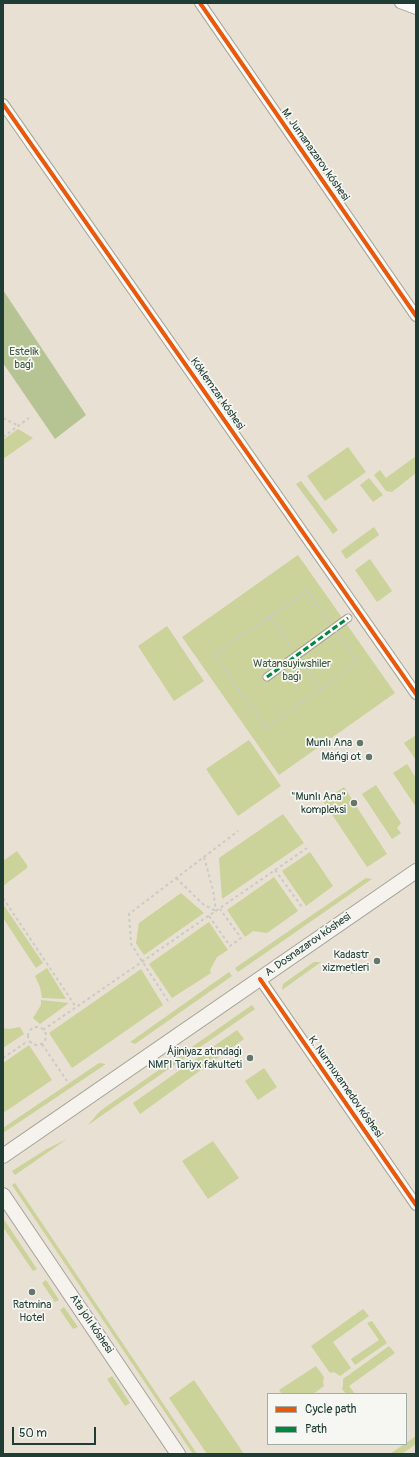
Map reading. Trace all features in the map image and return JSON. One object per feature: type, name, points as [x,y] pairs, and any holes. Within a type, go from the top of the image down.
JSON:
[{"type":"main road","name":"A. Dosnazarov kóshesi","points":[[3,1156],[416,871]]},
{"type":"main road","name":"Ata jolı kóshesi","points":[[3,1195],[178,1454]]},
{"type":"street","name":"M. Jumanazarov kóshesi","points":[[200,3],[416,316]]},
{"type":"street","points":[[400,3],[416,10]]},
{"type":"street","name":"Kóklemzar kóshesi","points":[[3,104],[416,694]]},
{"type":"street","points":[[267,677],[348,618]]},
{"type":"street","name":"K. Nurmuxamedov kóshesi","points":[[260,979],[416,1205]]},
{"type":"path","points":[[3,418],[19,426]]},
{"type":"path","points":[[3,437],[29,418]]},
{"type":"path","points":[[307,591],[214,655],[261,722],[266,728],[358,662]]},
{"type":"path","points":[[168,1001],[131,944],[129,914],[238,831]]},
{"type":"path","points":[[44,1030],[307,848]]},
{"type":"path","points":[[204,857],[213,890],[216,911]]},
{"type":"path","points":[[275,870],[302,907]]},
{"type":"path","points":[[176,878],[204,905],[216,911]]},
{"type":"path","points":[[3,898],[76,1007]]},
{"type":"path","points":[[209,916],[230,946],[241,938],[220,908]]},
{"type":"path","points":[[351,971],[353,975]]},
{"type":"path","points":[[38,1027],[44,1030],[46,1035],[42,1044],[33,1045],[28,1041],[27,1035],[30,1029],[38,1027]]},
{"type":"path","points":[[3,1058],[28,1041]]},
{"type":"path","points":[[42,1044],[67,1080]]},
{"type":"green space","name":"Estelik baǵı","points":[[3,290],[86,415],[55,439],[3,363]]},
{"type":"green space","points":[[18,429],[33,438],[3,459],[3,440]]},
{"type":"green space","points":[[348,447],[366,472],[325,501],[307,476]]},
{"type":"green space","points":[[416,456],[416,473],[392,492],[386,491],[374,475],[380,470],[386,478]]},
{"type":"green space","points":[[369,478],[383,495],[373,502],[360,485]]},
{"type":"green space","points":[[301,481],[338,530],[333,534],[296,484]]},
{"type":"green space","points":[[374,527],[379,535],[346,559],[341,551]]},
{"type":"green space","name":"Watansuyiwshiler baǵı","points":[[298,555],[395,693],[279,775],[182,637]]},
{"type":"green space","points":[[370,559],[392,591],[377,602],[355,570]]},
{"type":"green space","points":[[167,626],[204,681],[174,701],[138,646]]},
{"type":"green space","points":[[416,735],[416,760],[404,743]]},
{"type":"green space","points":[[249,740],[281,786],[238,816],[206,769]]},
{"type":"green space","points":[[407,764],[416,778],[416,807],[393,773]]},
{"type":"green space","points":[[376,785],[401,823],[397,828],[401,833],[392,839],[362,794]]},
{"type":"green space","points":[[344,787],[387,854],[367,867],[323,801]]},
{"type":"green space","points":[[283,814],[304,843],[222,899],[219,858]]},
{"type":"green space","points":[[17,851],[27,865],[27,868],[3,886],[3,861]]},
{"type":"green space","points":[[310,852],[333,886],[306,906],[282,871]]},
{"type":"green space","points":[[274,877],[298,911],[267,933],[253,931],[245,937],[227,910]]},
{"type":"green space","points":[[366,878],[372,879],[238,972],[235,968]]},
{"type":"green space","points":[[181,893],[204,913],[144,955],[136,943],[139,923]]},
{"type":"green space","points":[[3,904],[43,963],[36,968],[3,918]]},
{"type":"green space","points":[[209,922],[228,950],[217,957],[210,970],[211,973],[172,998],[149,964]]},
{"type":"green space","points":[[314,962],[321,962],[282,990],[283,984]]},
{"type":"green space","points":[[47,968],[66,999],[42,998],[40,987],[35,976]]},
{"type":"green space","points":[[141,969],[163,1005],[72,1068],[49,1033]]},
{"type":"green space","points":[[229,972],[232,976],[135,1044],[130,1042]]},
{"type":"green space","points":[[41,1000],[69,1003],[40,1024],[33,1018],[41,1005]]},
{"type":"green space","points":[[252,1005],[255,1009],[88,1125],[100,1111]]},
{"type":"green space","points":[[20,1027],[24,1034],[3,1048],[3,1028],[9,1029]]},
{"type":"green space","points":[[237,1030],[244,1039],[140,1114],[133,1103]]},
{"type":"green space","points":[[29,1045],[52,1080],[3,1113],[3,1063]]},
{"type":"green space","points":[[99,1063],[106,1064],[3,1133],[3,1128]]},
{"type":"green space","points":[[264,1068],[277,1087],[258,1100],[245,1081]]},
{"type":"green space","points":[[67,1139],[15,1175],[12,1171],[45,1150]]},
{"type":"green space","points":[[213,1141],[239,1178],[208,1199],[182,1161]]},
{"type":"green space","points":[[15,1183],[197,1454],[193,1454],[12,1185]]},
{"type":"green space","points":[[3,1218],[37,1269],[33,1271],[3,1227]]},
{"type":"green space","points":[[46,1280],[59,1300],[55,1302],[42,1283]]},
{"type":"green space","points":[[64,1307],[78,1327],[73,1329],[60,1310]]},
{"type":"green space","points":[[363,1309],[369,1316],[333,1342],[351,1368],[340,1376],[334,1372],[330,1373],[311,1346]]},
{"type":"green space","points":[[372,1321],[387,1343],[355,1365],[351,1359],[379,1340],[367,1323]]},
{"type":"green space","points":[[389,1346],[395,1353],[349,1386],[354,1393],[345,1393],[342,1389],[343,1379]]},
{"type":"green space","points":[[316,1366],[324,1377],[324,1386],[314,1393],[281,1393],[279,1390]]},
{"type":"green space","points":[[112,1376],[130,1403],[125,1406],[107,1379]]},
{"type":"green space","points":[[194,1380],[244,1454],[207,1454],[169,1398]]},
{"type":"green space","points":[[416,1436],[416,1444],[402,1454],[390,1454],[403,1445],[407,1445],[407,1442]]},
{"type":"marked path","points":[[267,677],[348,618]]},
{"type":"cycle path","points":[[200,3],[416,316]]},
{"type":"cycle path","points":[[3,104],[416,694]]},
{"type":"cycle path","points":[[260,979],[416,1205]]},
{"type":"place","name":"Munlı Ana","points":[[360,743]]},
{"type":"place","name":"Máńgi ot","points":[[369,757]]},
{"type":"place","name":"\"Munlı Ana\" kompleksi","points":[[354,803]]},
{"type":"place","name":"Kadastr xizmetleri","points":[[377,961]]},
{"type":"place","name":"Ájiniyaz atındaǵı NMPI Tariyx fakulteti","points":[[250,1058]]},
{"type":"place","name":"Ratmina Hotel","points":[[32,1292]]}]
